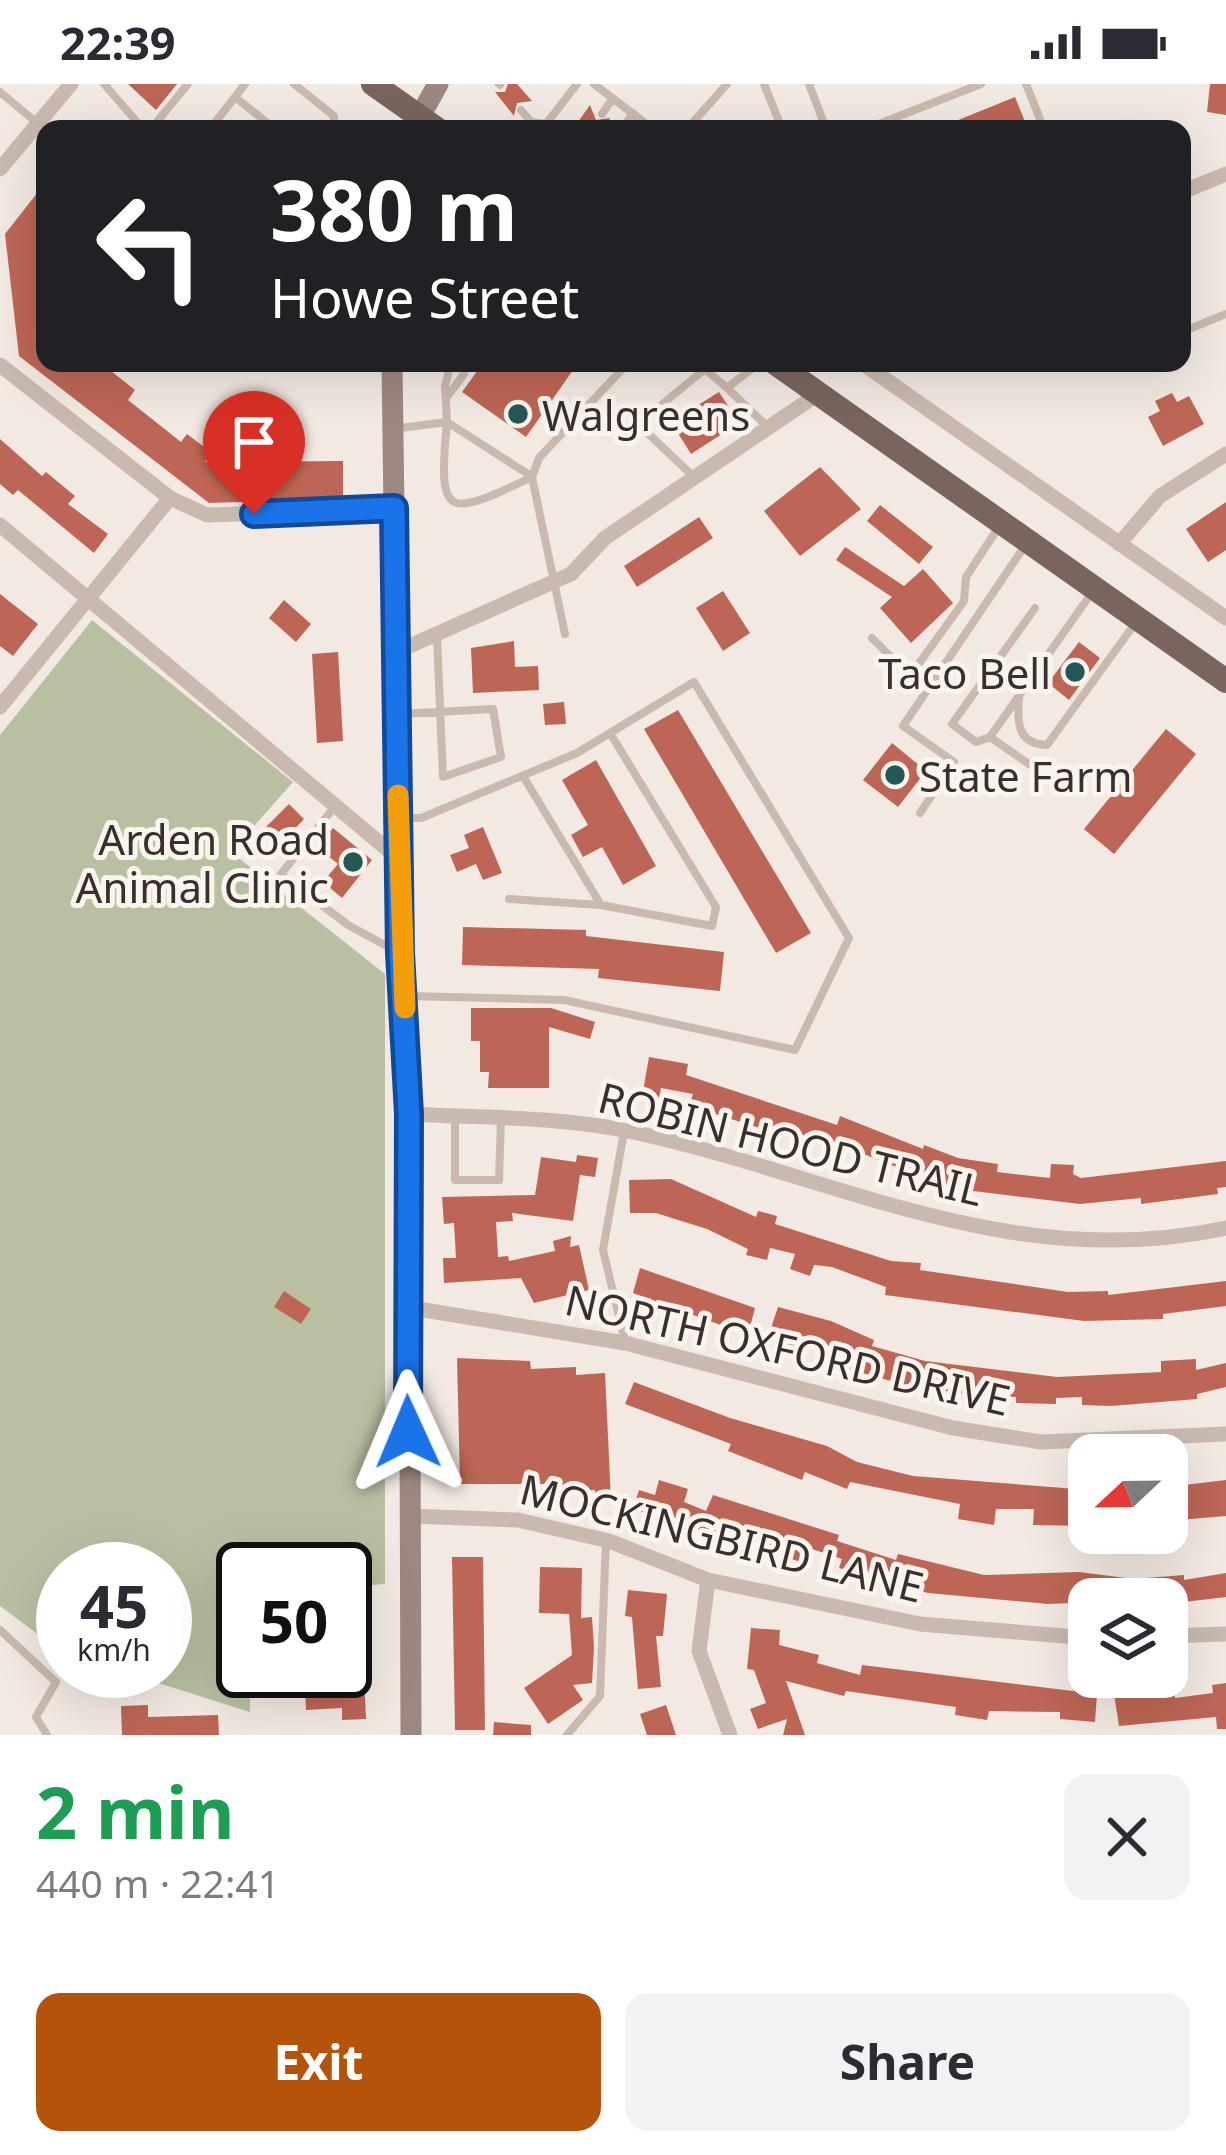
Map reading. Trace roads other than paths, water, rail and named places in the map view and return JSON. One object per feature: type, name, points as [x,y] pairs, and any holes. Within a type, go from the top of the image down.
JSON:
[{"type":"main road","points":[[373,84],[418,120]]},
{"type":"main road","points":[[426,120],[438,84]]},
{"type":"main road","points":[[392,372],[400,953],[409,1114],[406,1307],[411,1735]]},
{"type":"main road","points":[[788,372],[1226,681]]},
{"type":"street","points":[[41,120],[70,84]]},
{"type":"street","points":[[0,170],[36,126]]},
{"type":"street","points":[[1191,188],[1226,174]]},
{"type":"street","points":[[0,365],[170,498],[207,515],[394,508]]},
{"type":"street","points":[[875,372],[1226,618]]},
{"type":"street","points":[[396,652],[571,574],[605,538],[818,394]]},
{"type":"street","points":[[1119,544],[1160,496],[1226,454]]},
{"type":"street","points":[[0,707],[170,498]]},
{"type":"street","points":[[0,525],[399,859]]},
{"type":"street","name":"ROBIN HOOD TRAIL","points":[[409,1114],[625,1130],[897,1211],[989,1232],[1101,1239],[1226,1228]]},
{"type":"street","name":"NORTH OXFORD DRIVE","points":[[406,1307],[625,1342],[953,1429],[1041,1442],[1226,1434]]},
{"type":"street","name":"MOCKINGBIRD LANE","points":[[409,1516],[518,1520],[606,1540],[708,1580],[920,1624],[1068,1636]]},
{"type":"street","points":[[708,1580],[699,1651],[730,1735]]},
{"type":"street","points":[[1188,1635],[1226,1634]]},
{"type":"lane","points":[[155,120],[188,84]]},
{"type":"lane","points":[[217,120],[245,84]]},
{"type":"lane","points":[[294,84],[334,120]]},
{"type":"lane","points":[[554,120],[577,84]]},
{"type":"lane","points":[[594,84],[642,120]]},
{"type":"lane","points":[[695,120],[728,84]]},
{"type":"lane","points":[[764,84],[778,120]]},
{"type":"lane","points":[[809,84],[823,120]]},
{"type":"lane","points":[[889,120],[981,84]]},
{"type":"lane","points":[[1026,84],[1041,120]]},
{"type":"lane","points":[[107,85],[115,103],[136,120]]},
{"type":"lane","points":[[0,92],[36,122]]},
{"type":"lane","points":[[235,97],[263,120]]},
{"type":"lane","points":[[602,114],[613,98]]},
{"type":"lane","points":[[521,110],[529,120]]},
{"type":"lane","points":[[628,120],[633,113]]},
{"type":"lane","points":[[0,141],[14,153]]},
{"type":"lane","points":[[1191,328],[1226,314]]},
{"type":"lane","points":[[450,372],[441,483],[447,499],[471,507],[532,477]]},
{"type":"lane","points":[[565,634],[532,477],[539,458],[620,372]]},
{"type":"lane","points":[[695,478],[638,424],[701,372]]},
{"type":"lane","points":[[713,372],[769,428]]},
{"type":"lane","points":[[727,388],[747,372]]},
{"type":"lane","points":[[446,400],[464,374]]},
{"type":"lane","points":[[393,429],[446,422],[532,477]]},
{"type":"lane","points":[[872,638],[910,676],[964,601],[966,577],[1001,524]]},
{"type":"lane","points":[[920,814],[954,762],[903,726],[1028,543]]},
{"type":"lane","points":[[1034,608],[952,724],[976,742],[990,736],[1094,590]]},
{"type":"lane","points":[[1018,696],[1017,724],[1023,736],[1033,745],[1047,745],[1138,620]]},
{"type":"lane","points":[[397,714],[441,712],[493,709],[501,758],[442,777],[441,712],[437,634]]},
{"type":"lane","points":[[398,818],[421,818],[523,776],[610,733],[694,682],[849,938],[795,1050],[564,1000],[404,997]]},
{"type":"lane","points":[[509,899],[601,905],[712,926],[716,907],[610,733]]},
{"type":"lane","points":[[990,736],[1036,769]]},
{"type":"lane","points":[[523,776],[601,905]]},
{"type":"lane","points":[[336,806],[280,874],[348,925],[400,953]]},
{"type":"lane","points":[[455,1116],[455,1180],[499,1180],[502,1119]]},
{"type":"lane","points":[[625,1130],[603,1250],[625,1342]]},
{"type":"lane","points":[[568,1735],[600,1696],[606,1540]]},
{"type":"lane","points":[[0,1630],[56,1682],[36,1718],[47,1735]]},
{"type":"place","name":"Walgreens","points":[[518,414]]},
{"type":"place","name":"Taco Bell","points":[[1075,672]]},
{"type":"place","name":"State Farm","points":[[895,775]]},
{"type":"place","name":"Arden Road Animal Clinic","points":[[353,862]]}]
